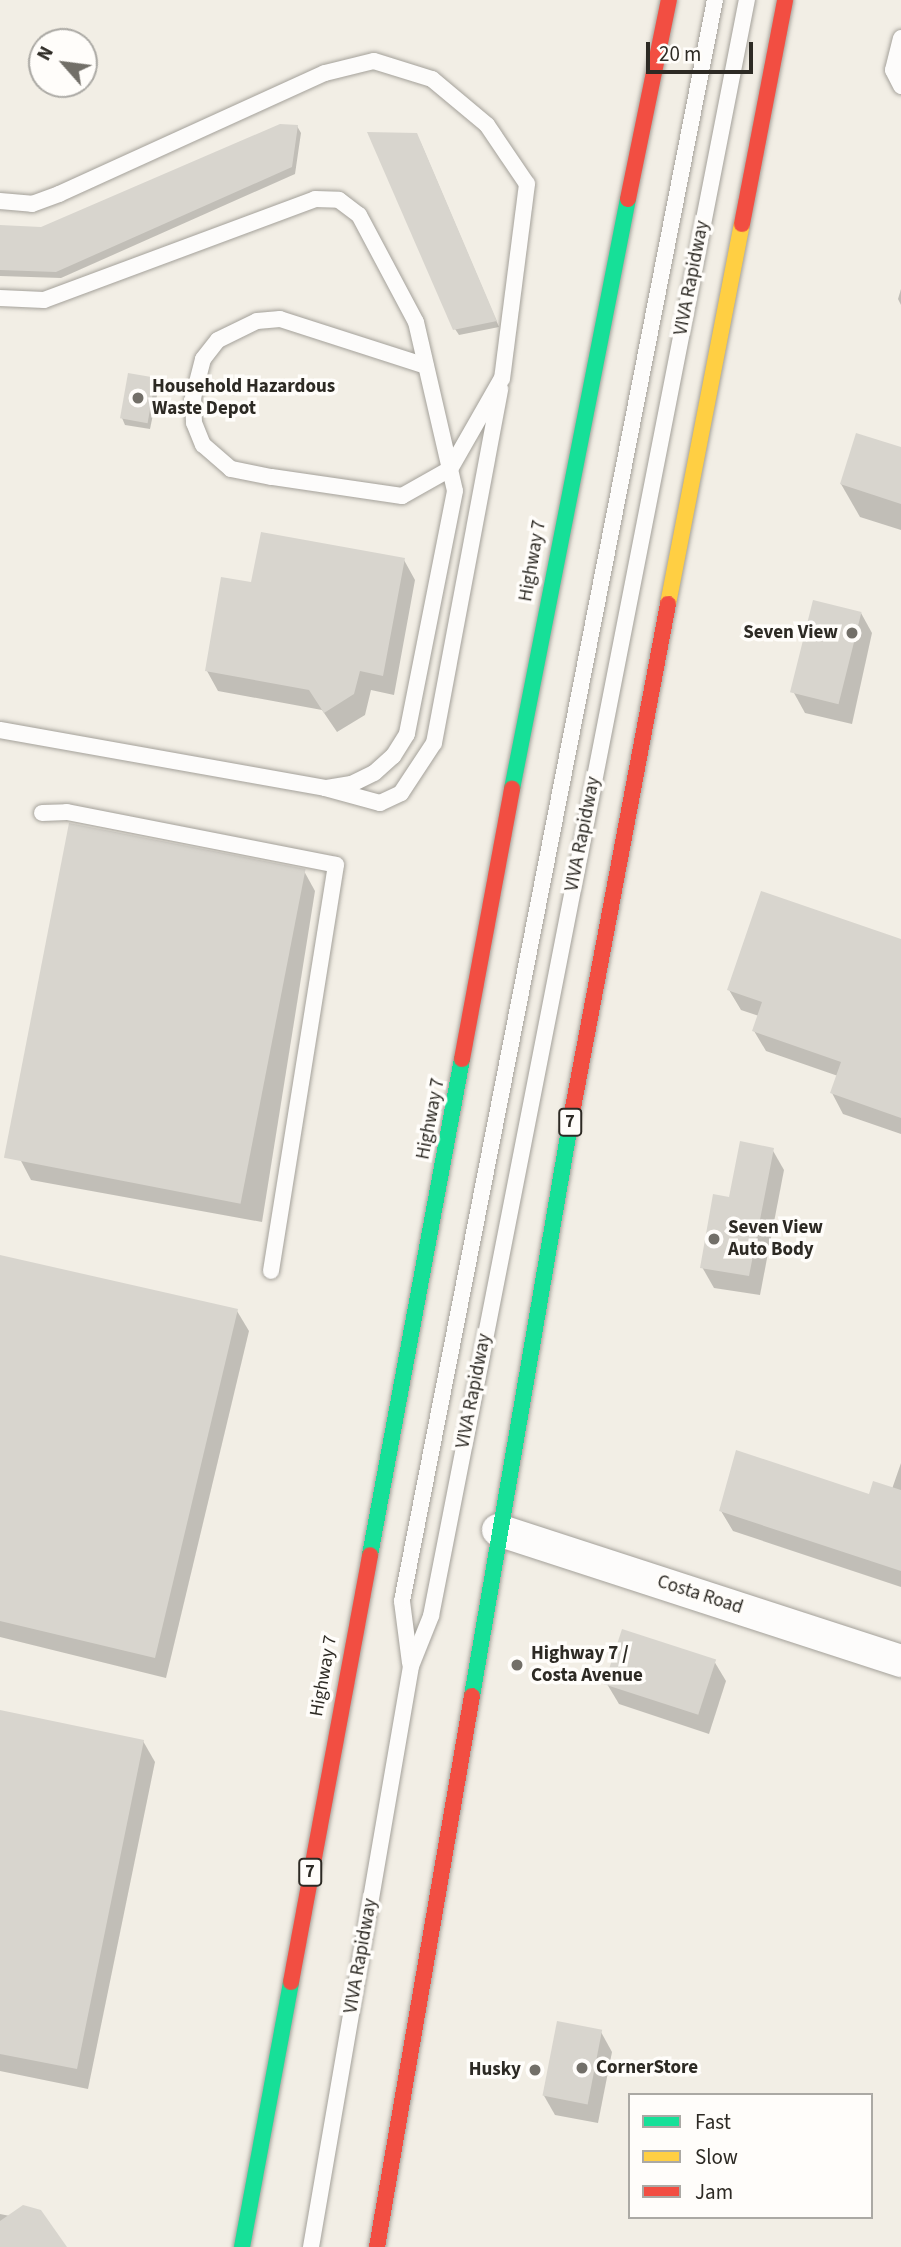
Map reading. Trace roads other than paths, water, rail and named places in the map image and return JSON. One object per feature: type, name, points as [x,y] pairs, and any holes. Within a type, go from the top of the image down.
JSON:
[{"type":"main road","name":"Highway 7","points":[[242,2247],[568,484],[669,0]]},
{"type":"main road","name":"7","points":[[377,2247],[498,1530],[600,956],[785,0]]},
{"type":"street","name":"Costa Road","points":[[498,1530],[901,1661]]},
{"type":"lane","name":"VIVA Rapidway","points":[[411,1666],[402,1601],[715,0]]},
{"type":"lane","name":"VIVA Rapidway","points":[[311,2247],[411,1666],[431,1616],[747,0]]},
{"type":"lane","points":[[901,38],[893,70],[901,86]]},
{"type":"lane","points":[[0,201],[32,204],[59,194],[325,73],[374,61],[432,79],[487,125],[527,184],[502,377],[434,743],[401,793],[380,803],[325,788],[0,730]]},
{"type":"lane","points":[[0,298],[44,300],[314,199],[339,200],[359,215],[416,322],[455,491],[407,734],[393,756],[374,773],[351,784],[325,788]]},
{"type":"lane","points":[[426,366],[280,319],[257,321],[218,340],[203,359],[193,398],[194,423],[203,445],[232,469],[402,496],[450,469],[502,377]]},
{"type":"lane","points":[[42,813],[67,812],[336,865],[271,1271]]},
{"type":"place","name":"Household Hazardous Waste Depot","points":[[138,398]]},
{"type":"place","name":"Seven View","points":[[852,633]]},
{"type":"place","name":"Seven View Auto Body","points":[[714,1239]]},
{"type":"place","name":"Highway 7 / Costa Avenue","points":[[517,1665]]},
{"type":"place","name":"CornerStore","points":[[582,2068]]},
{"type":"place","name":"Husky","points":[[535,2070]]}]
